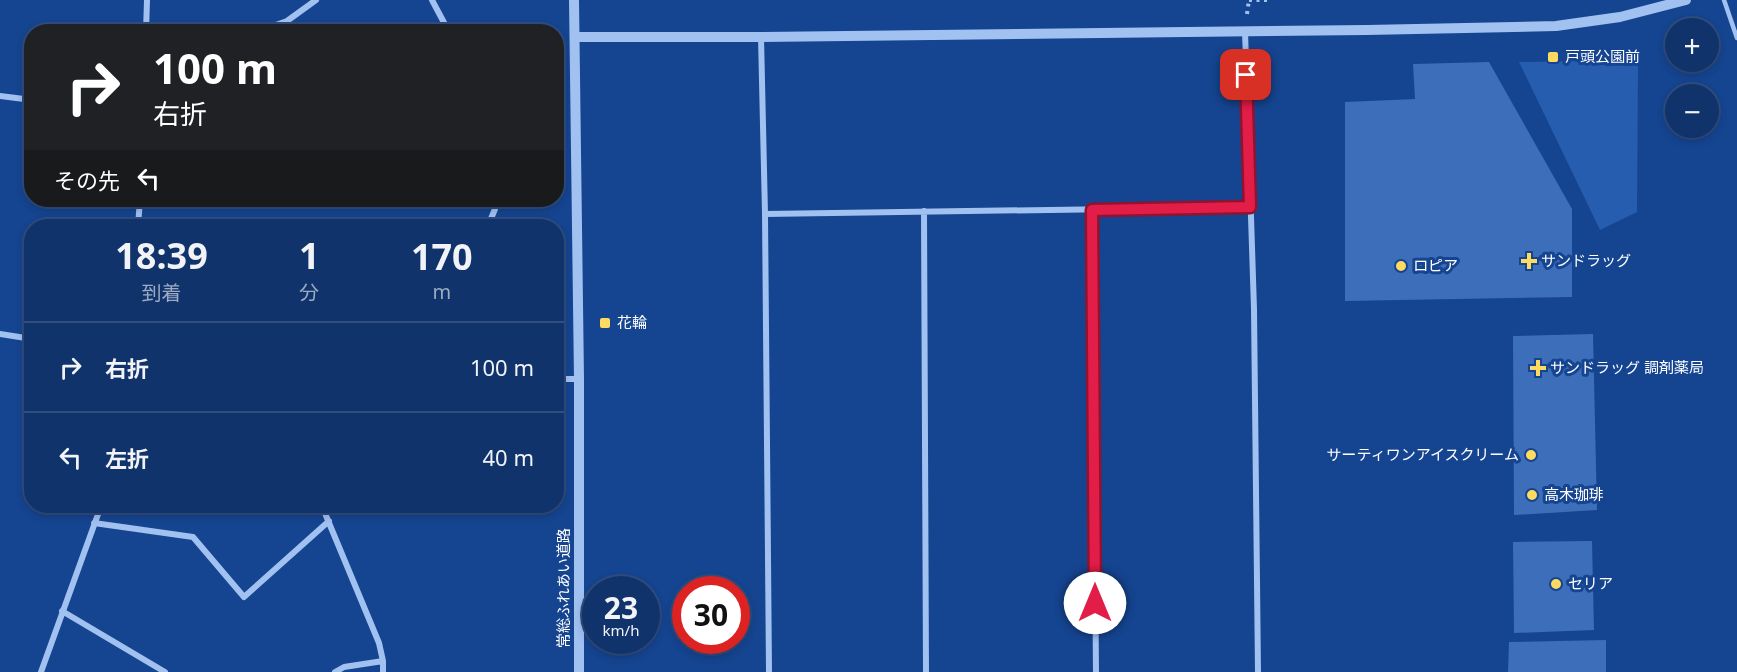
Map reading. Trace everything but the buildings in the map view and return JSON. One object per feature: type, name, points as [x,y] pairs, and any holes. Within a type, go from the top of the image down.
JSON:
[{"type":"street","points":[[146,24],[147,0]]},
{"type":"street","points":[[279,24],[287,21],[316,0]]},
{"type":"street","points":[[432,0],[445,24]]},
{"type":"street","name":"常総ふれあい道路","points":[[574,0],[579,379],[579,672]]},
{"type":"street","points":[[575,37],[761,37],[1556,26],[1620,17],[1686,0]]},
{"type":"street","points":[[1245,31],[1254,309],[1258,672]]},
{"type":"street","points":[[761,37],[769,672]]},
{"type":"street","points":[[0,96],[24,99]]},
{"type":"street","points":[[765,214],[1250,207]]},
{"type":"street","points":[[1092,210],[1096,672]]},
{"type":"street","points":[[924,211],[926,672]]},
{"type":"street","points":[[0,334],[24,338]]},
{"type":"street","points":[[564,379],[579,379]]},
{"type":"street","points":[[41,672],[98,513]]},
{"type":"street","points":[[325,513],[379,643],[383,672]]},
{"type":"street","points":[[94,523],[193,537],[244,597],[329,521]]},
{"type":"street","points":[[62,611],[165,672]]},
{"type":"street","points":[[335,672],[344,667],[383,661]]},
{"type":"lane","points":[[1724,0],[1737,38]]},
{"type":"path","points":[[1249,0],[1268,0]]},
{"type":"shaded area","points":[[1638,60],[1637,212],[1600,230],[1519,62]]},
{"type":"place","name":"戸頭公園前","points":[[1553,57]]},
{"type":"place","name":"サンドラッグ","points":[[1529,261]]},
{"type":"place","name":"ロピア","points":[[1401,266]]},
{"type":"place","name":"花輪","points":[[605,323]]},
{"type":"place","name":"サンドラッグ 調剤薬局","points":[[1538,368]]},
{"type":"place","name":"サーティワンアイスクリーム","points":[[1531,455]]},
{"type":"place","name":"高木珈琲","points":[[1532,495]]},
{"type":"place","name":"セリア","points":[[1556,584]]},
{"type":"route","points":[[1095,603],[1092,210],[1250,207],[1246,75]]}]
